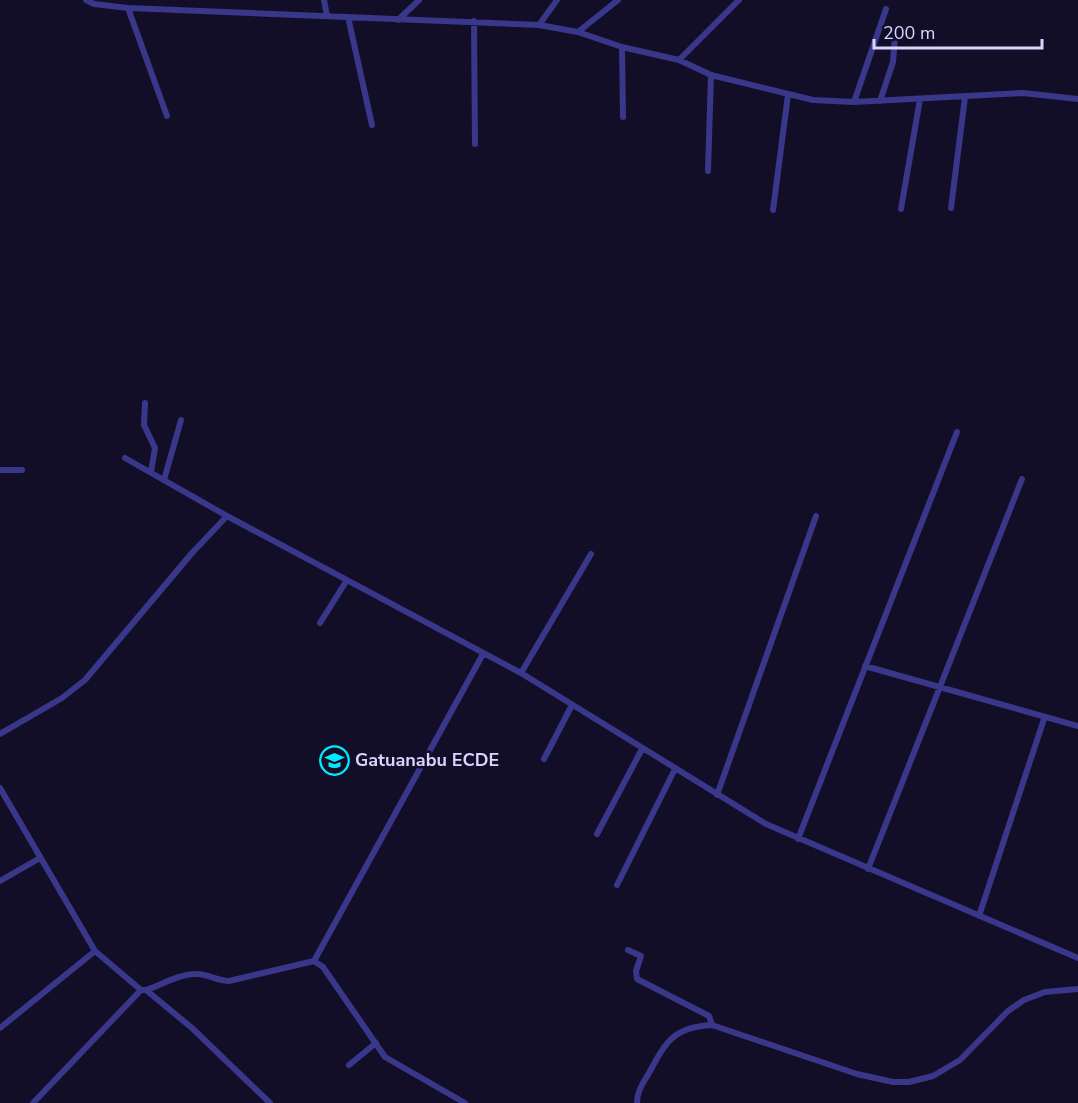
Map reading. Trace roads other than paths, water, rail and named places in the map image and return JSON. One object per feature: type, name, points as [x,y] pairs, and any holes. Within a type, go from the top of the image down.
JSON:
[{"type":"street","points":[[86,0],[94,4],[128,8],[397,21],[474,21],[539,25],[578,32],[622,47],[679,60],[711,75],[821,101],[880,101],[1023,93],[1078,99]]},
{"type":"street","points":[[324,0],[327,16]]},
{"type":"street","points":[[397,21],[419,0]]},
{"type":"street","points":[[539,25],[557,0]]},
{"type":"street","points":[[578,32],[618,0]]},
{"type":"street","points":[[679,60],[740,0]]},
{"type":"street","points":[[128,8],[166,116]]},
{"type":"street","points":[[854,102],[886,9]]},
{"type":"street","points":[[348,17],[372,125]]},
{"type":"street","points":[[474,21],[475,144]]},
{"type":"street","points":[[880,101],[893,62],[895,37]]},
{"type":"street","points":[[622,47],[622,117]]},
{"type":"street","points":[[708,171],[711,75]]},
{"type":"street","points":[[773,210],[789,95]]},
{"type":"street","points":[[951,208],[965,97]]},
{"type":"street","points":[[901,209],[920,99]]},
{"type":"street","points":[[145,403],[144,425],[155,448],[151,472]]},
{"type":"street","points":[[164,480],[181,420]]},
{"type":"street","points":[[798,839],[957,432]]},
{"type":"street","points":[[125,458],[227,516],[521,673],[766,824],[1078,958]]},
{"type":"street","points":[[0,470],[22,470]]},
{"type":"street","points":[[868,869],[1022,478]]},
{"type":"street","points":[[0,734],[62,698],[85,680],[192,553],[227,516]]},
{"type":"street","points":[[717,795],[816,516]]},
{"type":"street","points":[[521,673],[591,554]]},
{"type":"street","points":[[320,623],[347,580]]},
{"type":"street","points":[[314,961],[483,654]]},
{"type":"street","points":[[865,666],[939,686],[1044,719],[1078,726]]},
{"type":"street","points":[[544,759],[572,705]]},
{"type":"street","points":[[980,916],[1044,719]]},
{"type":"street","points":[[597,834],[642,749]]},
{"type":"street","points":[[617,885],[675,769]]},
{"type":"street","points":[[0,788],[95,951],[192,1028],[270,1103]]},
{"type":"street","points":[[0,881],[40,858]]},
{"type":"street","points":[[628,950],[641,956],[636,971],[637,979],[709,1016],[712,1025]]},
{"type":"street","points":[[0,1028],[95,951]]},
{"type":"street","points":[[33,1103],[143,990],[191,974],[199,973],[219,981],[230,981],[314,961],[323,967],[389,1061],[453,1100],[465,1103]]},
{"type":"street","points":[[637,1103],[640,1088],[664,1046],[671,1038],[687,1028],[712,1025],[857,1074],[893,1082],[909,1082],[933,1076],[960,1060],[1008,1011],[1024,1000],[1045,992],[1078,989]]},
{"type":"street","points":[[349,1065],[376,1043]]},
{"type":"place","name":"Gatuanabu ECDE","points":[[334,760]]}]
